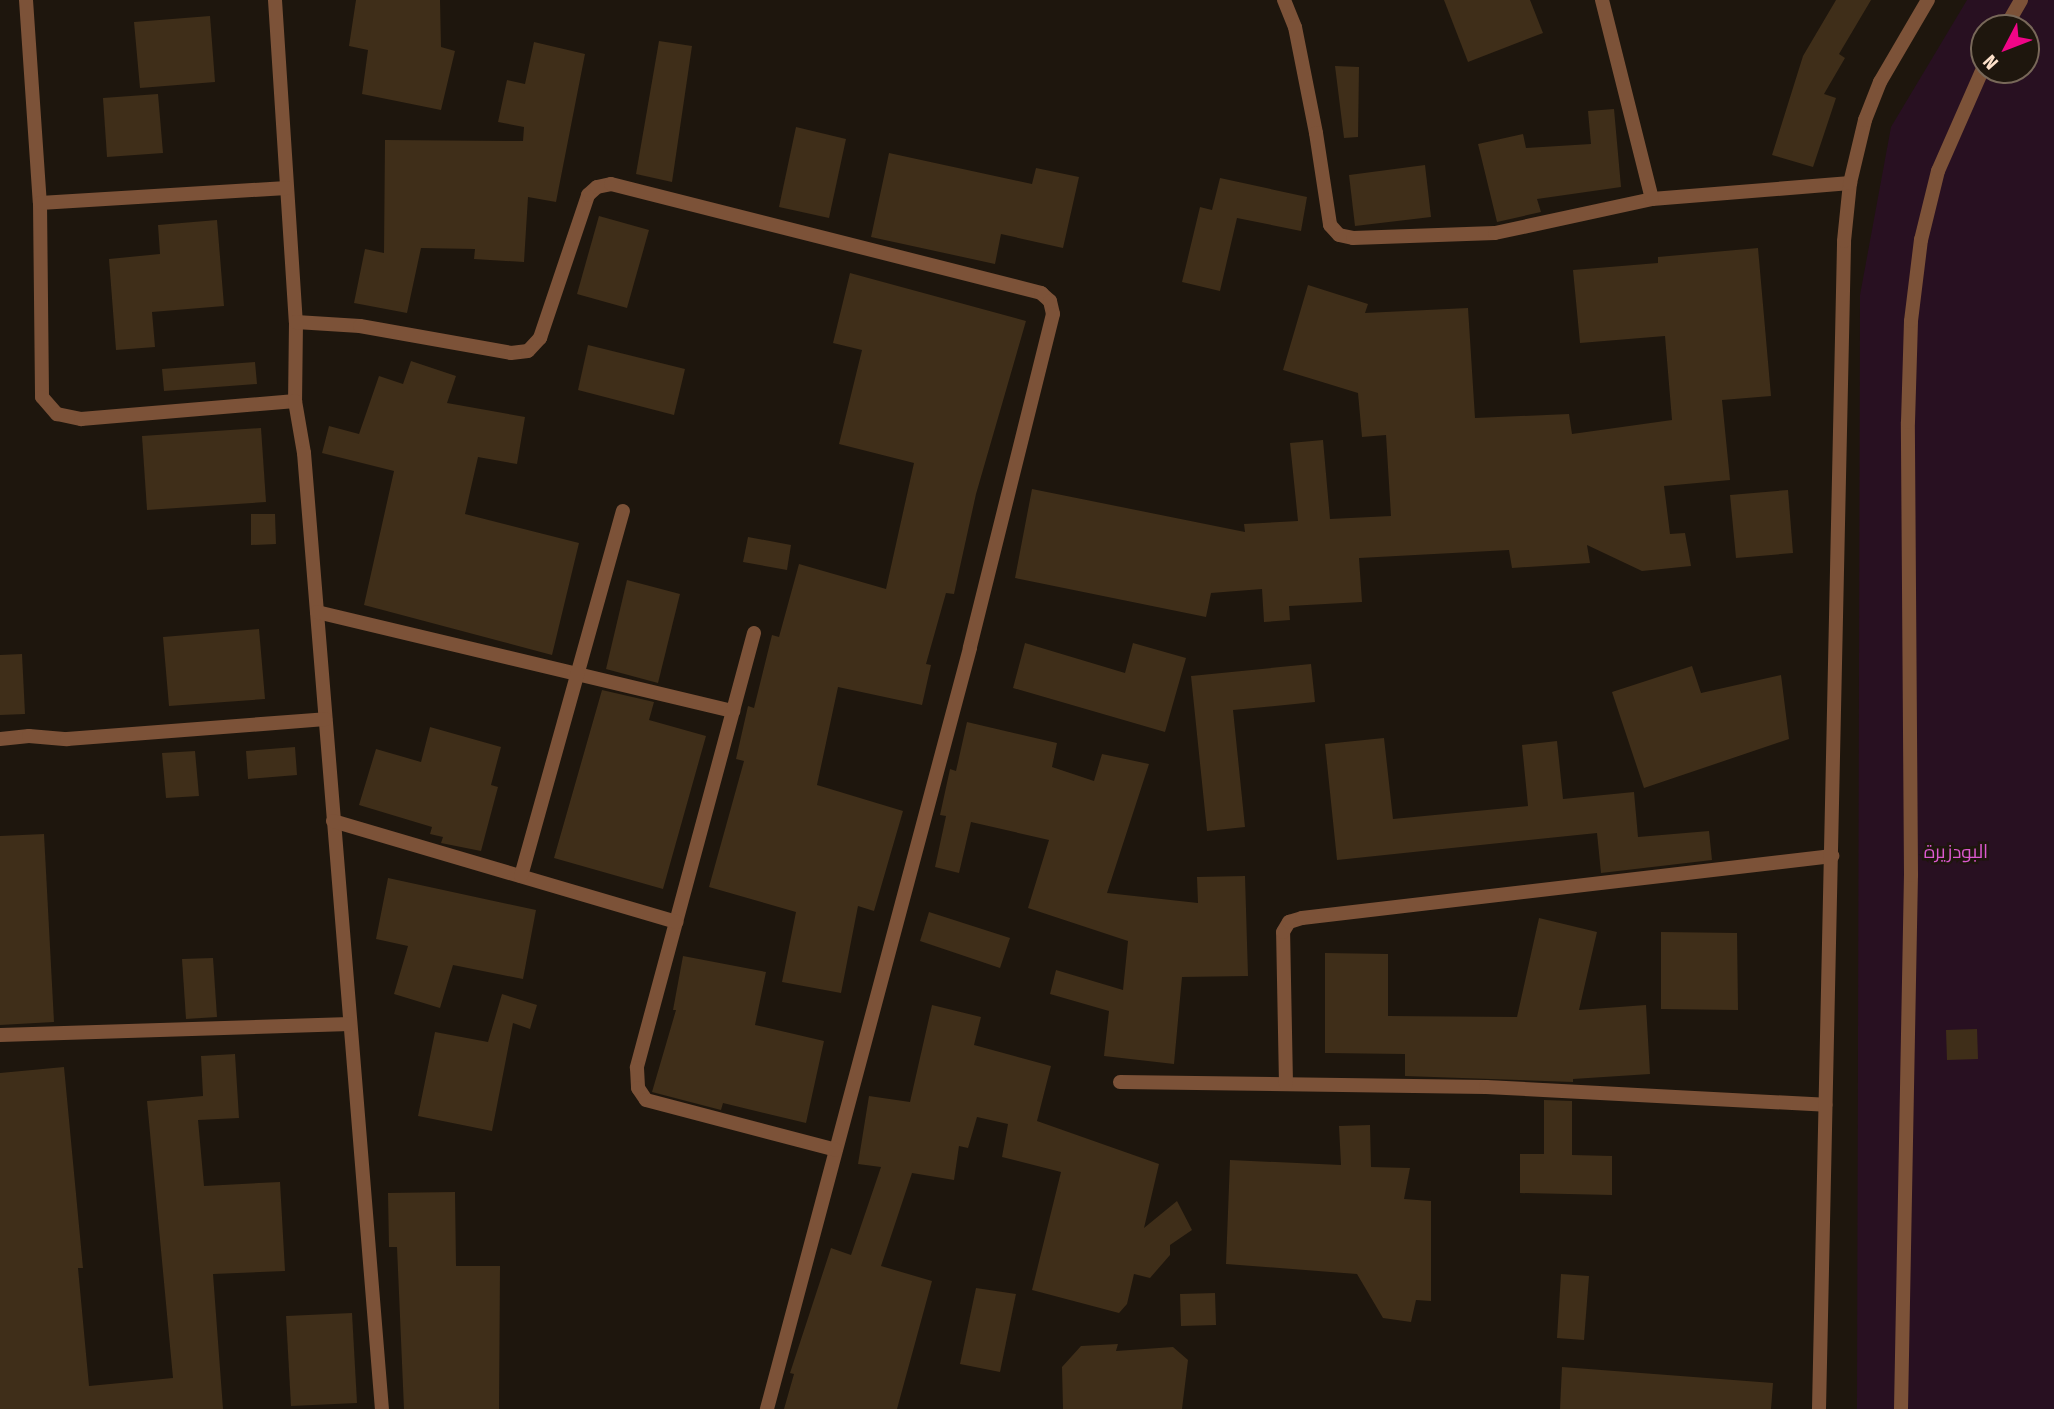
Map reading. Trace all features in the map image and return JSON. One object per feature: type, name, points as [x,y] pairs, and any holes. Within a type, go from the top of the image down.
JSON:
[{"type":"street","points":[[26,0],[40,203],[42,397],[57,414],[81,419],[295,401]]},
{"type":"street","points":[[275,0],[296,322],[295,401],[304,453],[382,1409]]},
{"type":"street","points":[[1284,0],[1295,27],[1317,133],[1330,225],[1339,235],[1353,238],[1495,233],[1652,199],[1850,183]]},
{"type":"street","points":[[1602,0],[1652,199]]},
{"type":"street","points":[[1819,1409],[1844,241],[1850,183],[1865,120],[1880,82],[1928,0]]},
{"type":"street","points":[[1901,1409],[1911,875],[1908,422],[1911,321],[1921,240],[1938,171],[1976,84]]},
{"type":"street","points":[[296,322],[360,326],[511,353],[528,351],[540,338],[588,195],[597,187],[611,184],[1041,293],[1050,301],[1053,314],[970,648],[767,1409]]},
{"type":"street","points":[[40,203],[287,188]]},
{"type":"street","points":[[521,876],[624,511]]},
{"type":"street","points":[[317,612],[733,710]]},
{"type":"street","points":[[754,633],[637,1068],[638,1088],[646,1100],[836,1150]]},
{"type":"street","points":[[0,738],[29,736],[68,739],[325,719]]},
{"type":"street","points":[[333,821],[676,922]]},
{"type":"street","points":[[1286,1084],[1283,932],[1289,922],[1302,918],[1832,856]]},
{"type":"street","points":[[0,1035],[350,1024]]},
{"type":"street","points":[[1120,1082],[1486,1087],[1826,1105]]},
{"type":"green space","name":"البودزيرة","points":[[1967,0],[2054,0],[2054,1409],[1857,1409],[1860,295],[1891,127]]},
{"type":"building","points":[[356,0],[440,0],[441,47],[455,51],[441,110],[362,94],[368,50],[349,46]]},
{"type":"building","points":[[1444,0],[1530,0],[1543,33],[1468,62]]},
{"type":"building","points":[[1836,0],[1871,0],[1839,54],[1845,58],[1824,94],[1836,98],[1813,167],[1772,155],[1803,56]]},
{"type":"building","points":[[210,16],[215,82],[140,88],[134,22]]},
{"type":"building","points":[[659,41],[692,46],[672,182],[636,174]]},
{"type":"building","points":[[534,42],[585,54],[556,202],[528,197],[524,262],[474,259],[475,249],[421,248],[407,313],[354,303],[365,249],[384,253],[385,140],[523,141],[524,127],[498,122],[507,80],[525,84]]},
{"type":"building","points":[[1335,66],[1359,67],[1358,137],[1344,138]]},
{"type":"building","points":[[158,94],[163,153],[107,157],[103,98]]},
{"type":"building","points":[[1614,109],[1621,187],[1537,199],[1541,212],[1497,222],[1478,144],[1523,134],[1526,148],[1591,144],[1588,111]]},
{"type":"building","points":[[796,127],[846,139],[829,218],[779,207]]},
{"type":"building","points":[[889,153],[1032,184],[1036,168],[1079,177],[1063,248],[1001,234],[995,264],[871,237]]},
{"type":"building","points":[[1425,165],[1431,217],[1355,226],[1349,175]]},
{"type":"building","points":[[1220,178],[1307,197],[1301,231],[1237,218],[1220,291],[1182,282],[1200,207],[1212,210]]},
{"type":"building","points":[[599,216],[649,230],[627,308],[577,294]]},
{"type":"building","points":[[217,220],[224,306],[152,312],[155,347],[116,350],[109,259],[160,254],[158,225]]},
{"type":"building","points":[[1758,248],[1771,396],[1722,400],[1730,480],[1664,486],[1670,534],[1685,533],[1691,566],[1642,571],[1587,545],[1590,563],[1512,568],[1509,550],[1359,558],[1362,602],[1289,606],[1290,620],[1264,622],[1262,589],[1211,593],[1206,617],[1015,578],[1032,489],[1245,532],[1244,524],[1298,521],[1290,443],[1323,440],[1330,519],[1391,516],[1386,435],[1362,437],[1358,393],[1283,370],[1308,285],[1368,304],[1365,313],[1468,308],[1475,418],[1569,414],[1572,434],[1672,420],[1665,336],[1580,343],[1573,270],[1658,263],[1658,257]]},
{"type":"building","points":[[850,273],[1026,321],[976,494],[954,594],[946,593],[926,664],[931,665],[922,705],[838,687],[817,785],[903,811],[874,911],[858,906],[841,993],[782,982],[796,912],[709,887],[744,761],[736,759],[748,706],[754,708],[772,635],[779,637],[799,564],[886,589],[914,463],[839,444],[862,350],[833,343]]},
{"type":"building","points":[[588,345],[685,369],[674,415],[578,390]]},
{"type":"building","points":[[411,361],[456,376],[447,403],[525,417],[517,464],[478,457],[465,514],[579,543],[552,655],[364,605],[394,471],[322,453],[329,426],[359,434],[379,376],[403,384]]},
{"type":"building","points":[[255,362],[257,384],[164,391],[162,369]]},
{"type":"building","points":[[261,428],[266,502],[147,510],[142,436]]},
{"type":"building","points":[[1788,490],[1793,553],[1736,558],[1730,495]]},
{"type":"building","points":[[251,514],[275,514],[276,544],[251,545]]},
{"type":"building","points":[[748,537],[791,545],[787,570],[743,562]]},
{"type":"building","points":[[627,580],[680,594],[658,683],[606,669]]},
{"type":"building","points":[[259,629],[265,699],[169,706],[163,637]]},
{"type":"building","points":[[1025,643],[1125,673],[1133,643],[1186,658],[1165,732],[1013,688]]},
{"type":"building","points":[[22,654],[25,714],[0,715],[0,655]]},
{"type":"building","points":[[1311,664],[1315,702],[1233,710],[1245,827],[1207,831],[1191,676]]},
{"type":"building","points":[[1692,666],[1701,693],[1781,675],[1789,739],[1644,788],[1612,692]]},
{"type":"building","points":[[602,690],[654,702],[649,720],[706,736],[663,889],[554,858]]},
{"type":"building","points":[[967,722],[1057,743],[1052,767],[1094,781],[1102,754],[1149,764],[1107,893],[1198,903],[1197,877],[1245,876],[1248,976],[1182,977],[1174,1064],[1104,1056],[1109,1011],[1050,994],[1056,970],[1123,990],[1128,941],[1028,908],[1049,840],[971,822],[959,873],[935,867],[946,816],[940,815],[950,769],[956,771]]},
{"type":"building","points":[[430,727],[501,747],[491,785],[498,787],[481,851],[441,843],[443,837],[430,834],[432,827],[359,805],[376,749],[421,762]]},
{"type":"building","points":[[1384,738],[1393,819],[1528,806],[1522,745],[1557,741],[1563,799],[1634,792],[1638,837],[1709,831],[1712,860],[1601,873],[1597,833],[1337,860],[1325,744]]},
{"type":"building","points":[[295,747],[297,775],[248,779],[246,751]]},
{"type":"building","points":[[195,751],[199,796],[166,798],[162,753]]},
{"type":"building","points":[[44,834],[54,1022],[0,1025],[0,836]]},
{"type":"building","points":[[388,878],[536,910],[523,979],[453,965],[440,1008],[394,994],[408,946],[376,939]]},
{"type":"building","points":[[929,912],[1010,938],[1000,968],[920,941]]},
{"type":"building","points":[[1539,918],[1597,932],[1579,1010],[1646,1005],[1650,1074],[1573,1079],[1573,1082],[1405,1076],[1405,1054],[1325,1053],[1325,953],[1388,954],[1388,1016],[1517,1017]]},
{"type":"building","points":[[1661,932],[1737,933],[1738,1010],[1661,1009]]},
{"type":"building","points":[[683,956],[766,972],[755,1025],[824,1041],[806,1123],[723,1103],[721,1110],[652,1092],[676,1010],[673,1010]]},
{"type":"building","points":[[213,958],[217,1017],[186,1019],[182,959]]},
{"type":"building","points":[[502,994],[537,1005],[530,1029],[513,1023],[492,1131],[418,1116],[435,1032],[488,1042]]},
{"type":"building","points":[[932,1005],[981,1017],[974,1045],[1051,1066],[1037,1121],[1159,1164],[1144,1228],[1177,1201],[1192,1230],[1170,1245],[1170,1255],[1150,1278],[1134,1274],[1127,1304],[1119,1313],[1032,1290],[1061,1172],[1002,1157],[1008,1124],[977,1117],[968,1148],[959,1146],[954,1180],[912,1173],[881,1266],[932,1281],[897,1409],[784,1409],[794,1374],[790,1373],[831,1248],[851,1255],[881,1167],[858,1164],[869,1096],[910,1102]]},
{"type":"building","points":[[1977,1029],[1978,1059],[1947,1060],[1946,1030]]},
{"type":"building","points":[[235,1054],[239,1118],[198,1120],[204,1186],[280,1182],[285,1271],[213,1274],[223,1409],[0,1409],[0,1073],[64,1067],[83,1268],[78,1268],[89,1386],[173,1378],[147,1101],[203,1096],[201,1056]]},
{"type":"building","points":[[1544,1100],[1572,1101],[1572,1155],[1612,1156],[1612,1195],[1520,1193],[1520,1154],[1544,1154]]},
{"type":"building","points":[[1370,1125],[1371,1167],[1410,1168],[1404,1199],[1431,1201],[1431,1301],[1416,1300],[1411,1322],[1383,1318],[1357,1274],[1226,1264],[1230,1160],[1341,1165],[1339,1126]]},
{"type":"building","points":[[455,1192],[456,1266],[500,1266],[499,1409],[404,1409],[397,1247],[389,1247],[388,1193]]},
{"type":"building","points":[[1561,1274],[1589,1276],[1584,1340],[1557,1338]]},
{"type":"building","points":[[976,1288],[1016,1294],[1000,1372],[960,1364]]},
{"type":"building","points":[[1215,1293],[1216,1325],[1181,1326],[1180,1294]]},
{"type":"building","points":[[352,1313],[357,1403],[291,1406],[286,1316]]},
{"type":"building","points":[[1118,1344],[1116,1351],[1173,1347],[1188,1360],[1182,1409],[1063,1409],[1062,1367],[1081,1346]]},
{"type":"building","points":[[1562,1367],[1773,1383],[1771,1409],[1560,1409]]}]
